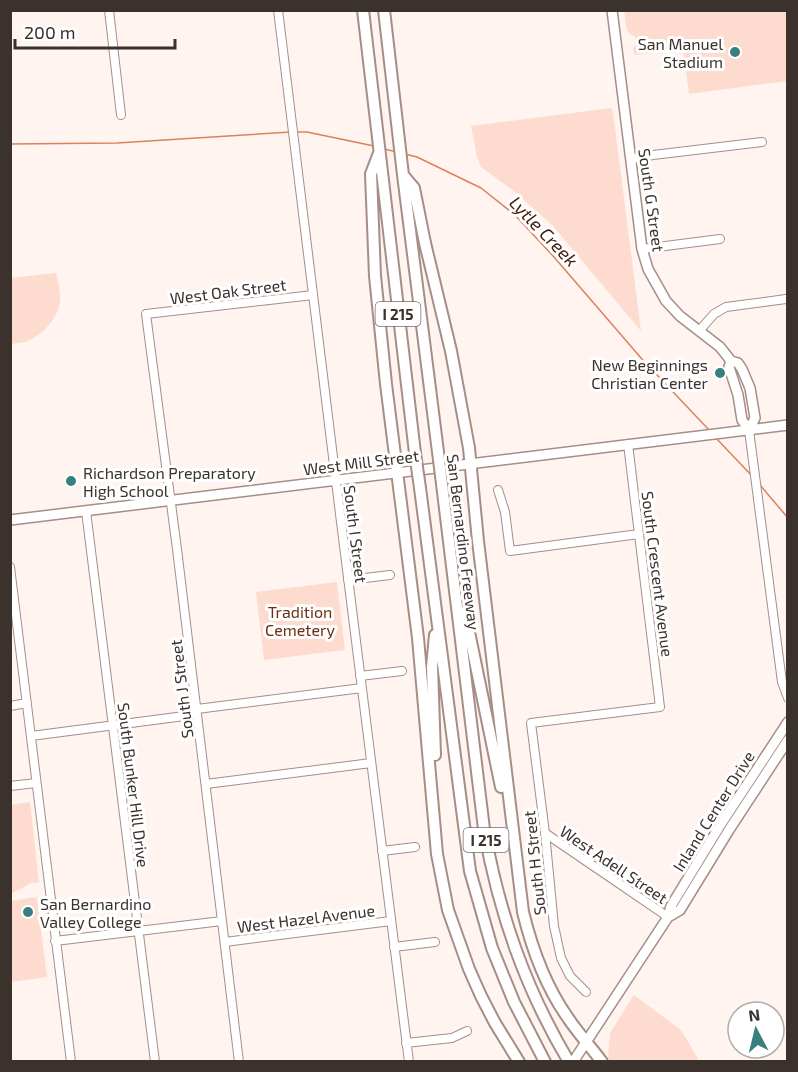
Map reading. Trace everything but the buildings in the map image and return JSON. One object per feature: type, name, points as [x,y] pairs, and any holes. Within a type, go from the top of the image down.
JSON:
[{"type":"highway","name":"I 215","points":[[363,10],[379,153],[376,175],[470,871],[492,948],[514,1002],[545,1062]]},
{"type":"highway","name":"San Bernardino Freeway","points":[[384,10],[484,829],[496,891],[523,972],[549,1028],[571,1062]]},
{"type":"highway","points":[[376,175],[375,276],[418,638],[437,854],[443,890],[456,934],[481,996],[519,1062]]},
{"type":"highway","points":[[403,175],[414,188],[451,351],[469,448],[521,899],[527,928],[544,974],[567,1017],[584,1045],[602,1062]]},
{"type":"highway","points":[[457,603],[468,627],[505,807],[516,886],[521,899]]},
{"type":"highway","points":[[437,617],[432,667],[438,808],[443,865],[456,934]]},
{"type":"main road","name":"South G Street","points":[[612,10],[642,249],[648,269],[666,301],[680,316],[720,347],[731,361],[738,363],[742,369],[750,388],[755,418],[749,430],[742,420],[738,395],[729,367],[731,361]]},
{"type":"main road","name":"West Mill Street","points":[[10,520],[788,425]]},
{"type":"main road","name":"Inland Center Drive","points":[[571,1062],[668,917],[671,906],[702,855],[788,722]]},
{"type":"main road","name":"Inland Center Drive","points":[[668,917],[680,910],[788,740]]},
{"type":"street","points":[[109,10],[121,115]]},
{"type":"street","name":"South I Street","points":[[278,10],[409,1062]]},
{"type":"street","points":[[631,159],[762,142]]},
{"type":"street","points":[[642,249],[720,239]]},
{"type":"street","name":"West Oak Street","points":[[146,314],[313,295]]},
{"type":"street","points":[[699,331],[714,315],[726,307],[786,299]]},
{"type":"street","name":"South J Street","points":[[146,314],[239,1062]]},
{"type":"street","name":"South G Street","points":[[749,430],[782,682],[788,698]]},
{"type":"street","name":"South Crescent Avenue","points":[[531,723],[660,706],[628,444]]},
{"type":"street","points":[[498,490],[505,512],[510,551],[639,534]]},
{"type":"street","name":"South Bunker Hill Drive","points":[[86,511],[155,1062]]},
{"type":"street","points":[[10,567],[71,1062]]},
{"type":"street","points":[[348,580],[390,575]]},
{"type":"street","points":[[360,676],[402,671]]},
{"type":"street","points":[[31,735],[192,715],[197,710],[362,688]]},
{"type":"street","points":[[10,706],[27,704]]},
{"type":"street","name":"South H Street","points":[[531,723],[554,926],[561,958],[570,976],[586,992]]},
{"type":"street","points":[[206,784],[371,763]]},
{"type":"street","points":[[10,786],[36,783]]},
{"type":"street","name":"West Adell Street","points":[[545,833],[668,917]]},
{"type":"street","points":[[382,851],[415,847]]},
{"type":"street","name":"West Hazel Avenue","points":[[56,941],[222,921]]},
{"type":"street","name":"West Hazel Avenue","points":[[225,942],[391,921]]},
{"type":"street","points":[[394,947],[435,942]]},
{"type":"street","points":[[406,1043],[452,1038],[467,1031]]},
{"type":"green space","name":"San Manuel Stadium","points":[[624,11],[787,11],[787,81],[689,94],[683,49],[634,55],[635,36],[627,30]]},
{"type":"green space","points":[[611,108],[641,331],[553,226],[515,192],[481,167],[471,126]]},
{"type":"green space","points":[[56,273],[60,301],[53,320],[31,339],[11,344],[11,278]]},
{"type":"green space","name":"Tradition Cemetery","points":[[337,582],[345,650],[264,660],[256,592]]},
{"type":"green space","points":[[30,802],[39,882],[31,883],[11,894],[11,805]]},
{"type":"green space","points":[[37,897],[47,977],[11,982],[11,901]]},
{"type":"green space","points":[[634,995],[681,1030],[698,1061],[611,1061],[608,1058],[610,1033]]},
{"type":"waterway","name":"Lytle Creek","points":[[10,144],[117,143],[291,132]]},
{"type":"waterway","name":"Lytle Creek","points":[[296,132],[307,132],[374,146]]},
{"type":"waterway","name":"Lytle Creek","points":[[384,149],[397,152]]},
{"type":"waterway","name":"Lytle Creek","points":[[405,154],[417,157],[481,188],[515,215],[641,358],[710,431]]},
{"type":"waterway","name":"Lytle Creek","points":[[715,437],[753,477]]},
{"type":"waterway","name":"Lytle Creek","points":[[760,485],[788,518]]},
{"type":"place","name":"San Manuel Stadium","points":[[735,52]]},
{"type":"place","name":"New Beginnings Christian Center","points":[[720,373]]},
{"type":"place","name":"Richardson Preparatory High School","points":[[71,481]]},
{"type":"place","name":"San Bernardino Valley College","points":[[28,912]]}]
